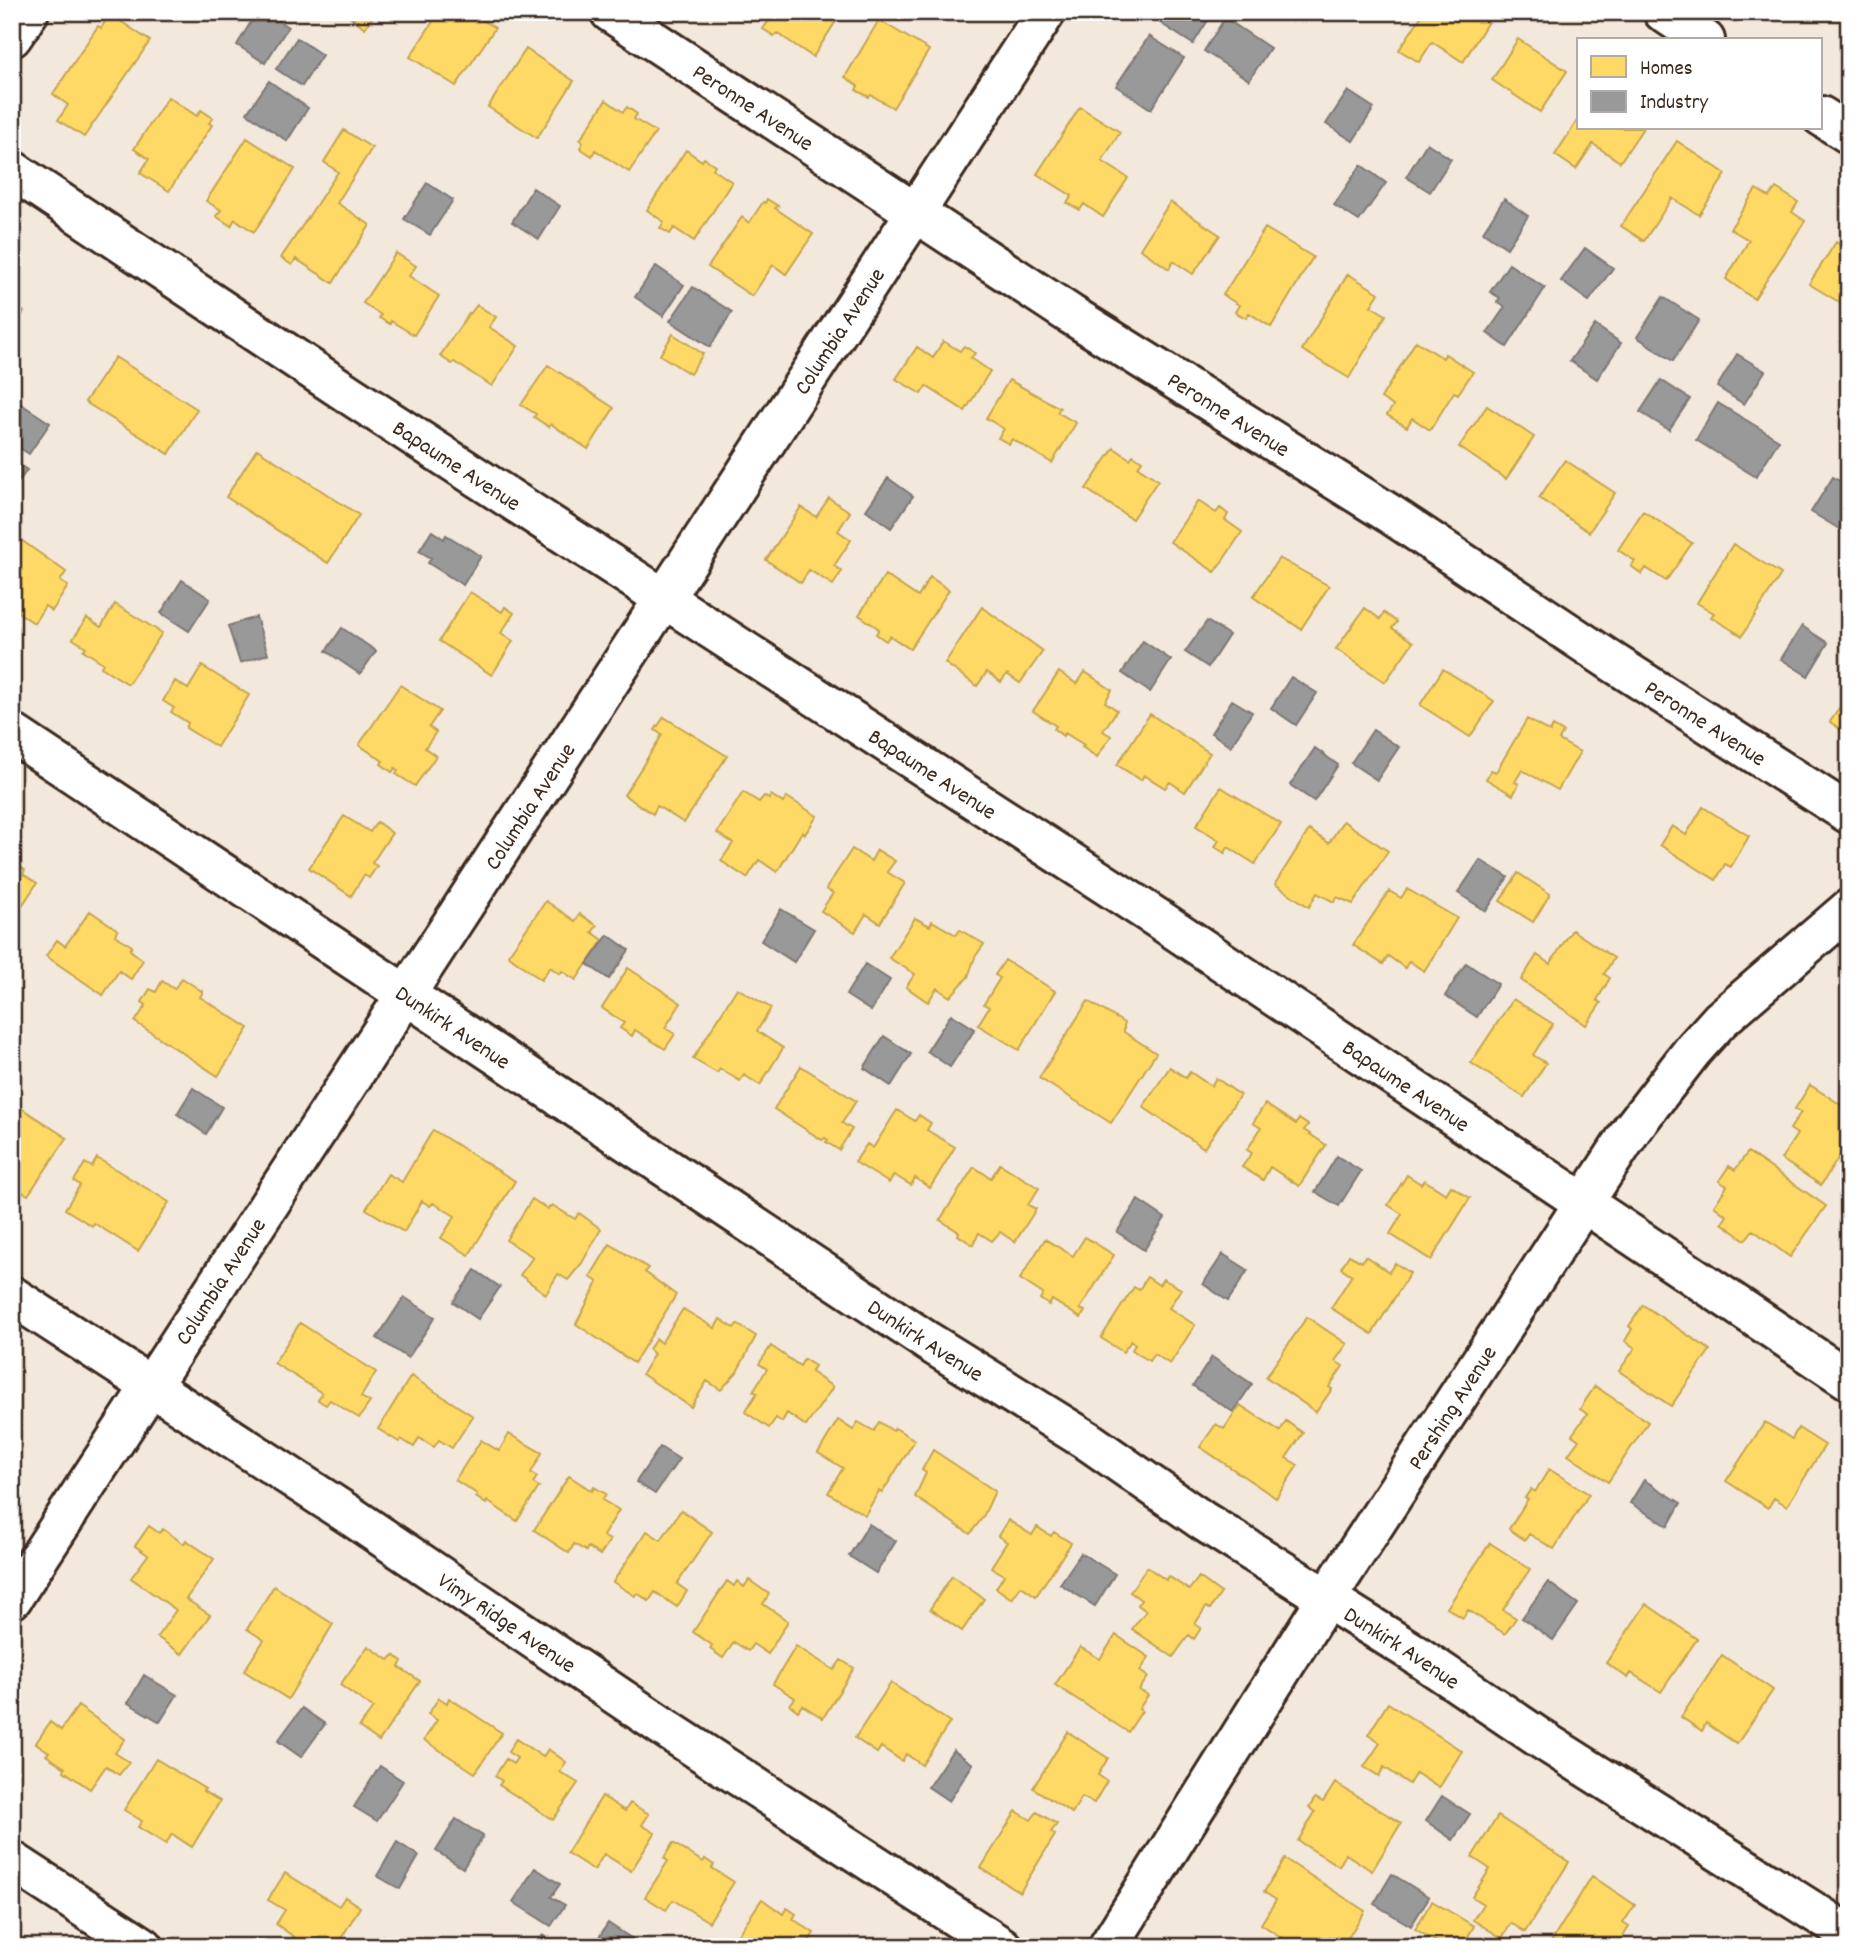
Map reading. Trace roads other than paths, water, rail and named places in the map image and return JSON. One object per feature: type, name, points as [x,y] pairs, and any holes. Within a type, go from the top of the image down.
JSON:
[{"type":"street","points":[[12,37],[29,12]]},
{"type":"street","name":"Peronne Avenue","points":[[610,12],[1070,314],[1390,514],[1614,663],[1849,814]]},
{"type":"street","name":"Columbia Avenue","points":[[12,1598],[1046,12]]},
{"type":"street","points":[[1662,12],[1702,38]]},
{"type":"street","points":[[1822,117],[1849,134]]},
{"type":"street","name":"Bapaume Avenue","points":[[12,170],[350,395],[1157,918],[1849,1380]]},
{"type":"street","name":"Dunkirk Avenue","points":[[12,733],[904,1326],[1088,1441],[1203,1521],[1409,1650],[1541,1739],[1849,1934]]},
{"type":"street","name":"Pershing Avenue","points":[[1108,1947],[1326,1599],[1632,1129],[1693,1049],[1720,1020],[1849,909]]},
{"type":"street","name":"Vimy Ridge Avenue","points":[[12,1296],[354,1518],[674,1734],[1002,1947]]},
{"type":"street","points":[[12,1861],[144,1947]]}]
